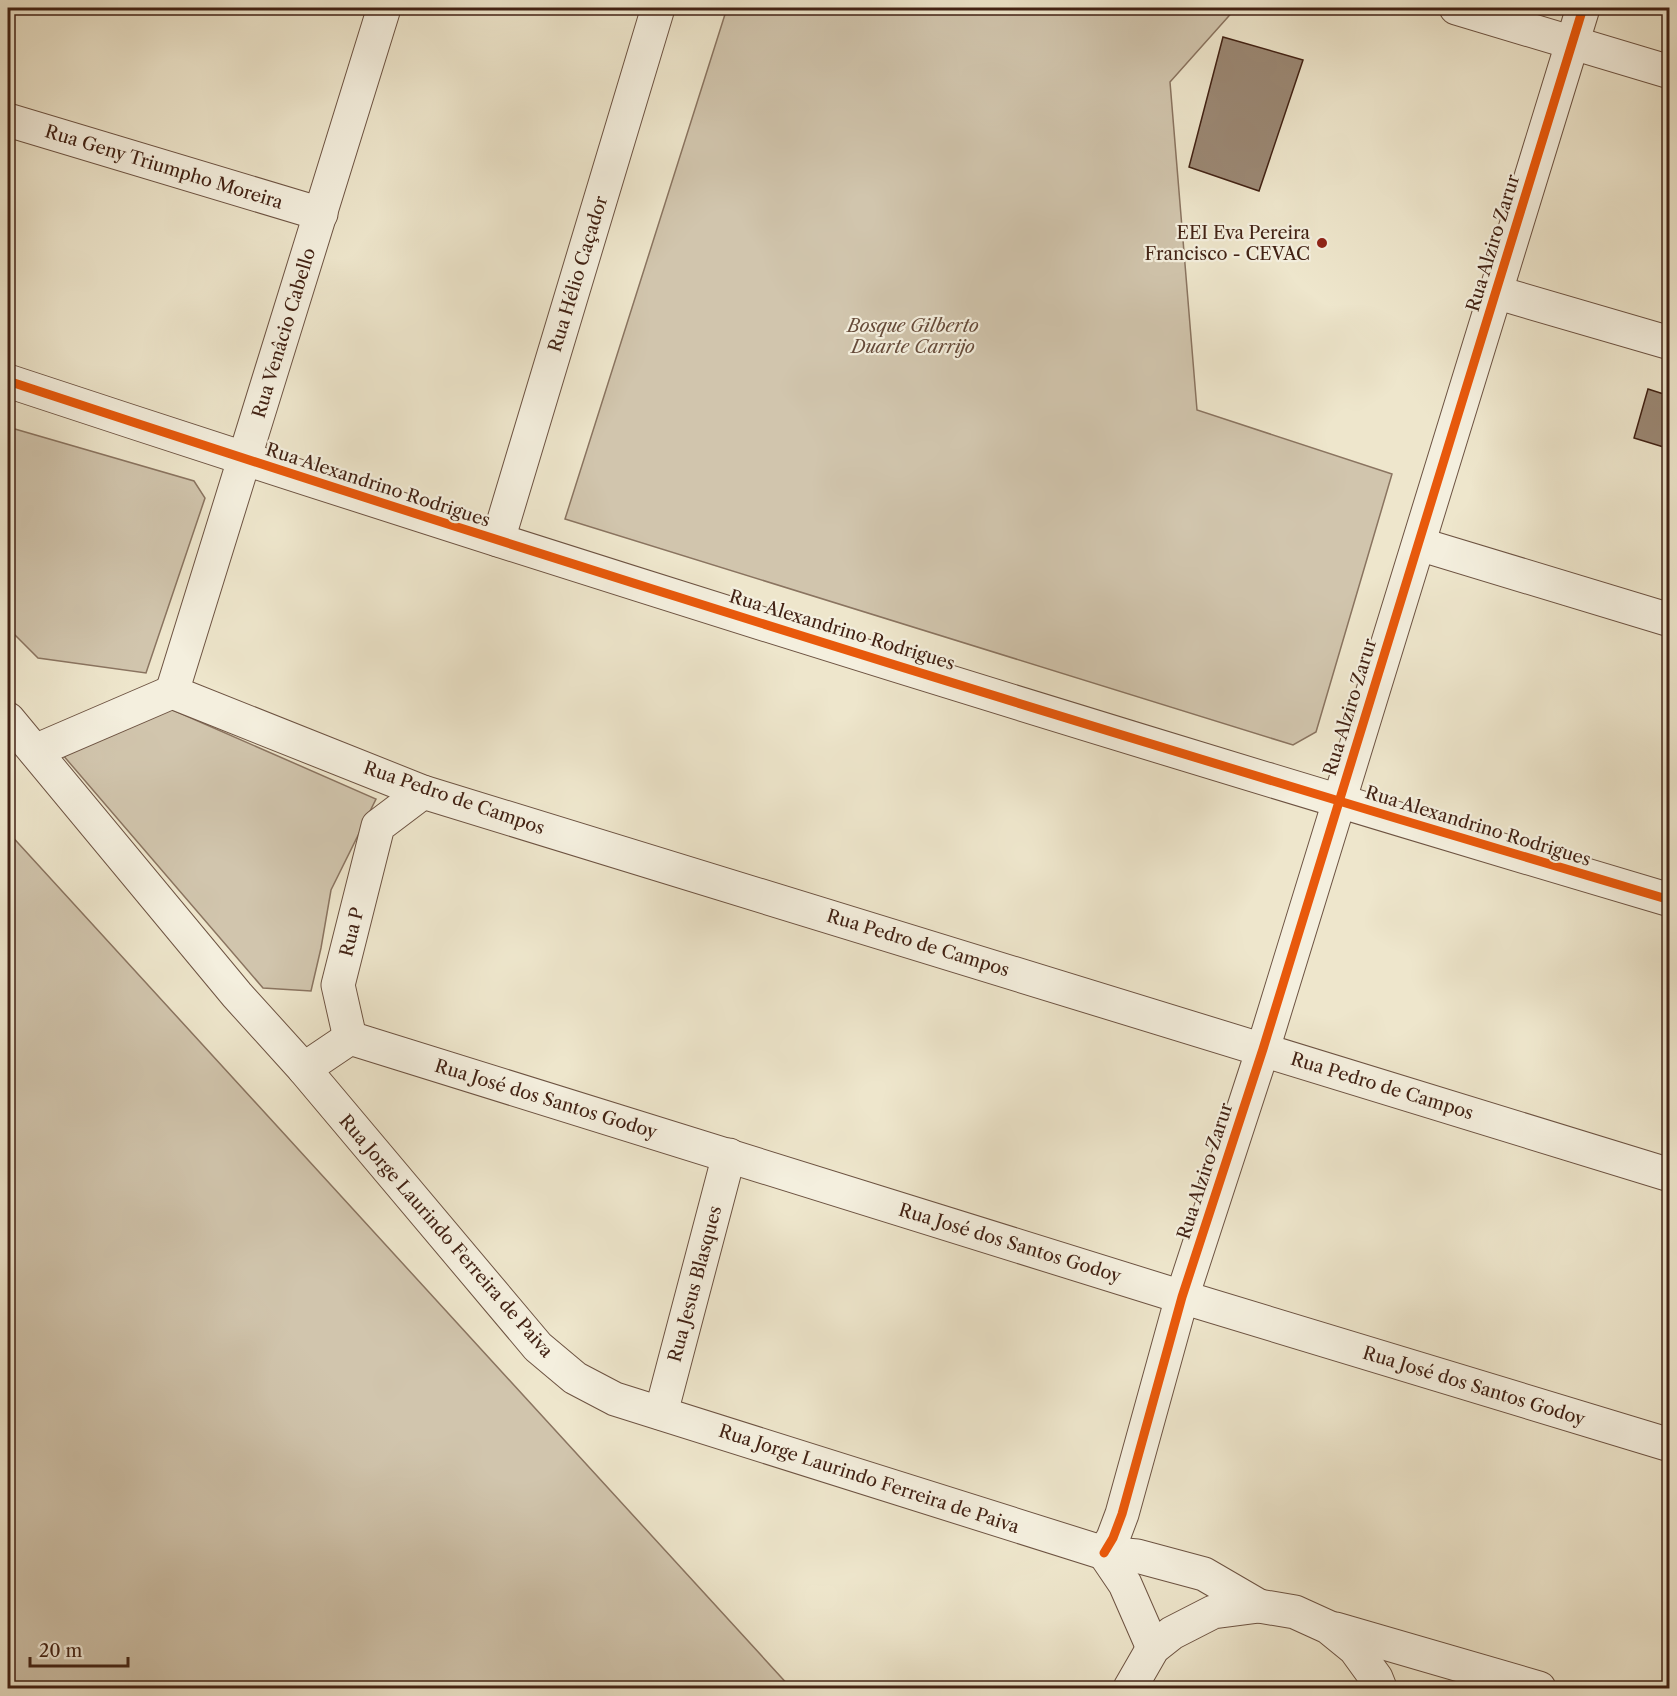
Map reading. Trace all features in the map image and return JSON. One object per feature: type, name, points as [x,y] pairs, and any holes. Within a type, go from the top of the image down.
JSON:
[{"type":"street","name":"Rua Venâcio Cabello","points":[[172,692],[384,8]]},
{"type":"street","name":"Rua Hélio Caçador","points":[[498,540],[658,8]]},
{"type":"street","points":[[1456,8],[1670,72]]},
{"type":"street","name":"Rua Alziro Zarur","points":[[1104,1553],[1113,1538],[1122,1514],[1182,1297],[1263,1048],[1583,8]]},
{"type":"street","name":"Rua Geny Triumpho Moreira","points":[[8,120],[321,214]]},
{"type":"street","points":[[1495,292],[1670,344]]},
{"type":"street","name":"Rua Alexandrino Rodrigues","points":[[8,381],[245,460],[498,540],[1338,802],[1670,900]]},
{"type":"street","points":[[1419,544],[1670,620]]},
{"type":"street","points":[[35,751],[172,692]]},
{"type":"street","name":"Rua Pedro de Campos","points":[[172,692],[423,792],[1263,1048],[1670,1175]]},
{"type":"street","name":"Rua Jorge Laurindo Ferreira de Paiva","points":[[8,719],[237,995],[304,1070],[538,1347],[574,1378],[615,1399],[1104,1553],[1137,1556],[1204,1574],[1258,1606]]},
{"type":"street","name":"Rua P","points":[[350,1038],[338,985],[378,826],[423,792]]},
{"type":"street","points":[[304,1070],[350,1038]]},
{"type":"street","name":"Rua José dos Santos Godoy","points":[[350,1038],[1182,1297],[1670,1445]]},
{"type":"street","name":"Rua Jesus Blasques","points":[[661,1413],[729,1155]]},
{"type":"street","points":[[1104,1553],[1125,1584],[1153,1648]]},
{"type":"street","points":[[1130,1689],[1153,1648],[1172,1633],[1213,1612],[1258,1606],[1295,1612],[1328,1627],[1539,1689]]},
{"type":"street","points":[[1328,1627],[1355,1649],[1376,1678],[1380,1689]]},
{"type":"green space","name":"Bosque Gilberto Duarte Carrijo","points":[[727,8],[1236,8],[1170,82],[1197,410],[1392,474],[1316,732],[1293,745],[565,519]]},
{"type":"green space","points":[[8,427],[194,481],[205,498],[146,673],[38,658],[8,628]]},
{"type":"green space","points":[[159,704],[376,799],[331,890],[311,991],[263,988],[62,754]]},
{"type":"green space","points":[[8,832],[791,1688],[8,1688]]},
{"type":"building","points":[[1223,37],[1303,60],[1259,191],[1189,167]]},
{"type":"building","points":[[1648,389],[1670,396],[1670,449],[1634,438]]},
{"type":"cycle path","points":[[1104,1553],[1113,1538],[1122,1514],[1182,1297],[1263,1049],[1583,8]]},
{"type":"cycle path","points":[[8,381],[422,516],[837,647],[1670,900]]},
{"type":"place","name":"EEI Eva Pereira Francisco - CEVAC","points":[[1322,243]]}]
